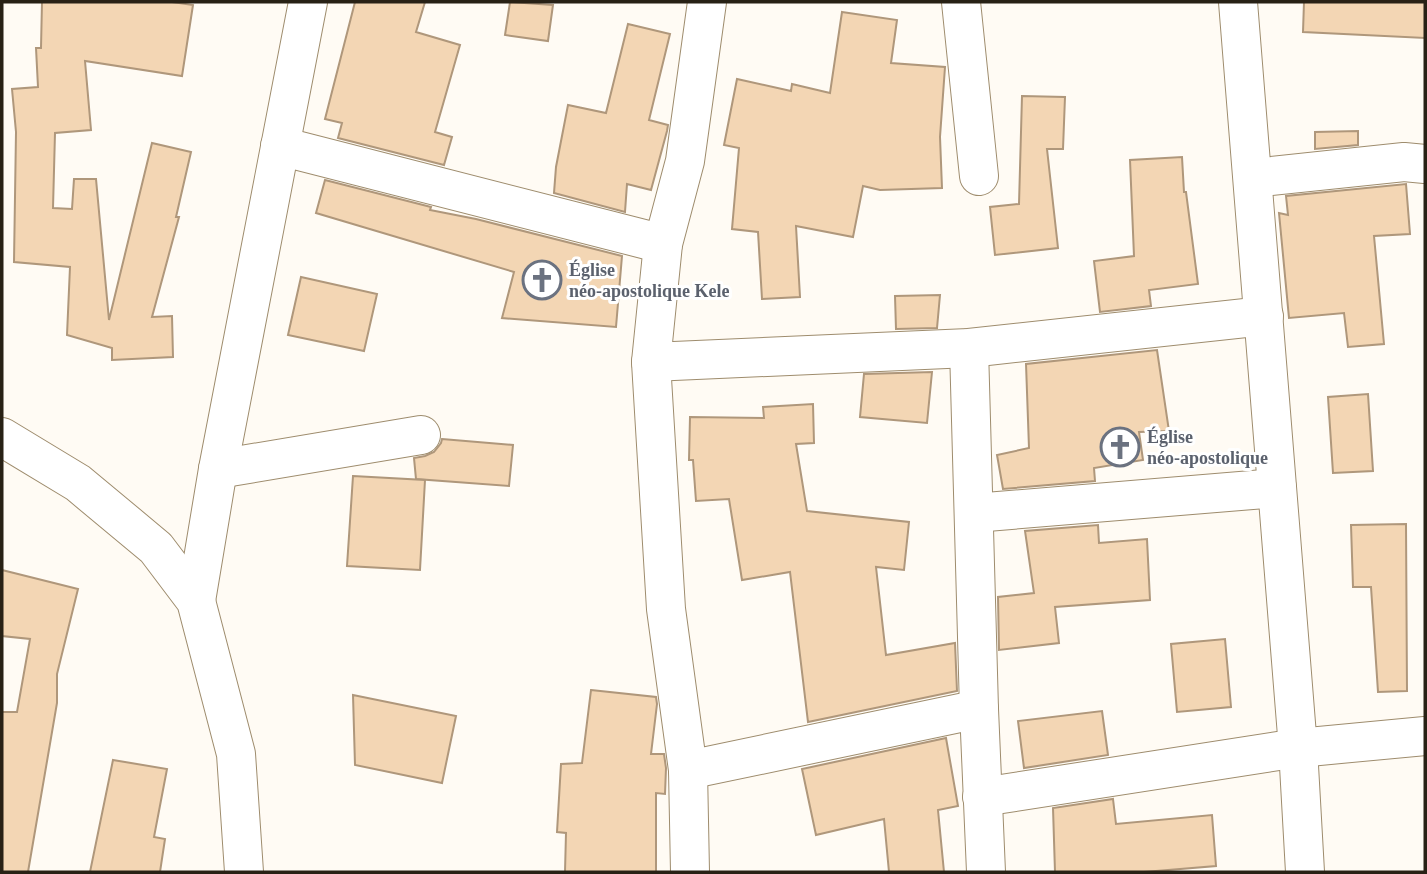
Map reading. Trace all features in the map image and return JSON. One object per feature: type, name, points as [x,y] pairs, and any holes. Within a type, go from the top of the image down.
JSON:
[{"type":"main road","points":[[196,601],[218,469],[308,2]]},
{"type":"main road","points":[[690,872],[688,770],[666,609],[651,362],[663,244],[685,161],[707,2]]},
{"type":"main road","points":[[961,2],[979,176]]},
{"type":"main road","points":[[1238,2],[1278,488],[1305,872]]},
{"type":"main road","points":[[280,146],[663,244]]},
{"type":"main road","points":[[1253,178],[1404,162],[1425,164]]},
{"type":"main road","points":[[651,362],[969,348],[1264,316]]},
{"type":"main road","points":[[969,348],[986,872]]},
{"type":"main road","points":[[218,469],[421,435]]},
{"type":"main road","points":[[2,437],[78,484],[156,548],[196,601],[236,754],[244,872]]},
{"type":"main road","points":[[974,513],[1278,488]]},
{"type":"main road","points":[[688,770],[979,709]]},
{"type":"main road","points":[[982,797],[1298,748],[1425,736]]},
{"type":"building","points":[[42,2],[172,2],[193,5],[182,76],[85,61],[91,130],[55,133],[53,208],[72,209],[74,179],[96,179],[109,320],[152,143],[191,152],[176,217],[179,217],[152,317],[172,316],[173,357],[112,360],[112,348],[67,335],[70,267],[14,262],[16,132],[12,89],[38,87],[36,48],[41,48]]},
{"type":"building","points":[[355,2],[425,2],[416,32],[460,45],[435,132],[452,137],[444,165],[338,138],[342,123],[325,119]]},
{"type":"building","points":[[510,2],[553,5],[548,41],[505,35]]},
{"type":"building","points":[[1304,2],[1425,2],[1425,38],[1303,32]]},
{"type":"building","points":[[842,12],[897,20],[891,63],[945,67],[940,137],[942,188],[880,190],[863,186],[853,237],[796,226],[800,297],[762,299],[758,232],[732,229],[739,148],[724,145],[737,79],[791,91],[792,84],[830,93]]},
{"type":"building","points":[[628,24],[670,34],[649,120],[668,125],[667,131],[651,190],[627,184],[625,212],[554,193],[556,167],[568,105],[606,113]]},
{"type":"building","points":[[1022,96],[1065,97],[1063,149],[1047,149],[1058,248],[995,255],[990,207],[1019,204]]},
{"type":"building","points":[[1358,131],[1358,145],[1315,149],[1315,132]]},
{"type":"building","points":[[1182,157],[1184,192],[1198,284],[1149,290],[1151,306],[1100,312],[1094,261],[1134,256],[1130,160]]},
{"type":"building","name":"Église néo-apostolique Kele","points":[[325,180],[431,207],[430,210],[622,256],[616,327],[502,318],[514,272],[316,213]]},
{"type":"building","points":[[1406,184],[1410,234],[1374,236],[1384,344],[1348,347],[1344,313],[1289,318],[1279,213],[1288,215],[1286,196]]},
{"type":"building","points":[[301,277],[377,294],[364,351],[288,335]]},
{"type":"building","points":[[940,295],[937,328],[896,329],[895,296]]},
{"type":"building","points":[[1157,350],[1169,431],[1139,432],[1143,460],[1094,468],[1095,481],[1003,489],[997,455],[1029,448],[1026,364]]},
{"type":"building","points":[[932,372],[927,423],[860,417],[864,374]]},
{"type":"building","points":[[1368,394],[1373,471],[1333,473],[1328,397]]},
{"type":"building","points":[[813,404],[814,443],[796,444],[807,511],[909,522],[904,570],[876,567],[886,655],[955,643],[957,691],[808,722],[790,572],[742,580],[729,499],[696,501],[693,460],[689,460],[690,417],[764,418],[763,407]]},
{"type":"building","points":[[442,439],[513,445],[509,486],[416,479],[414,458],[434,452]]},
{"type":"building","points":[[353,476],[425,480],[420,570],[347,566]]},
{"type":"building","points":[[1406,524],[1407,691],[1378,692],[1371,587],[1353,587],[1351,525]]},
{"type":"building","points":[[1098,525],[1099,543],[1147,539],[1150,600],[1055,607],[1059,643],[999,650],[998,597],[1034,593],[1025,531]]},
{"type":"building","points":[[2,570],[78,589],[57,674],[57,703],[28,872],[2,872],[2,712],[17,712],[30,639],[2,636]]},
{"type":"building","points":[[1225,639],[1231,707],[1177,712],[1171,644]]},
{"type":"building","points":[[591,690],[656,697],[651,754],[664,754],[666,768],[665,794],[656,793],[656,872],[565,872],[566,833],[557,832],[561,764],[582,763]]},
{"type":"building","points":[[353,695],[456,716],[442,783],[355,765]]},
{"type":"building","points":[[1102,711],[1108,755],[1024,768],[1018,721]]},
{"type":"building","points":[[946,738],[958,806],[938,810],[944,872],[889,872],[884,819],[816,835],[802,769]]},
{"type":"building","points":[[113,760],[167,769],[154,837],[165,839],[160,872],[90,872]]},
{"type":"building","points":[[1113,799],[1116,824],[1212,815],[1216,866],[1144,872],[1055,872],[1053,808]]},
{"type":"place","name":"Église néo-apostolique Kele","points":[[542,280]]},
{"type":"place","name":"Église néo-apostolique","points":[[1120,447]]}]
